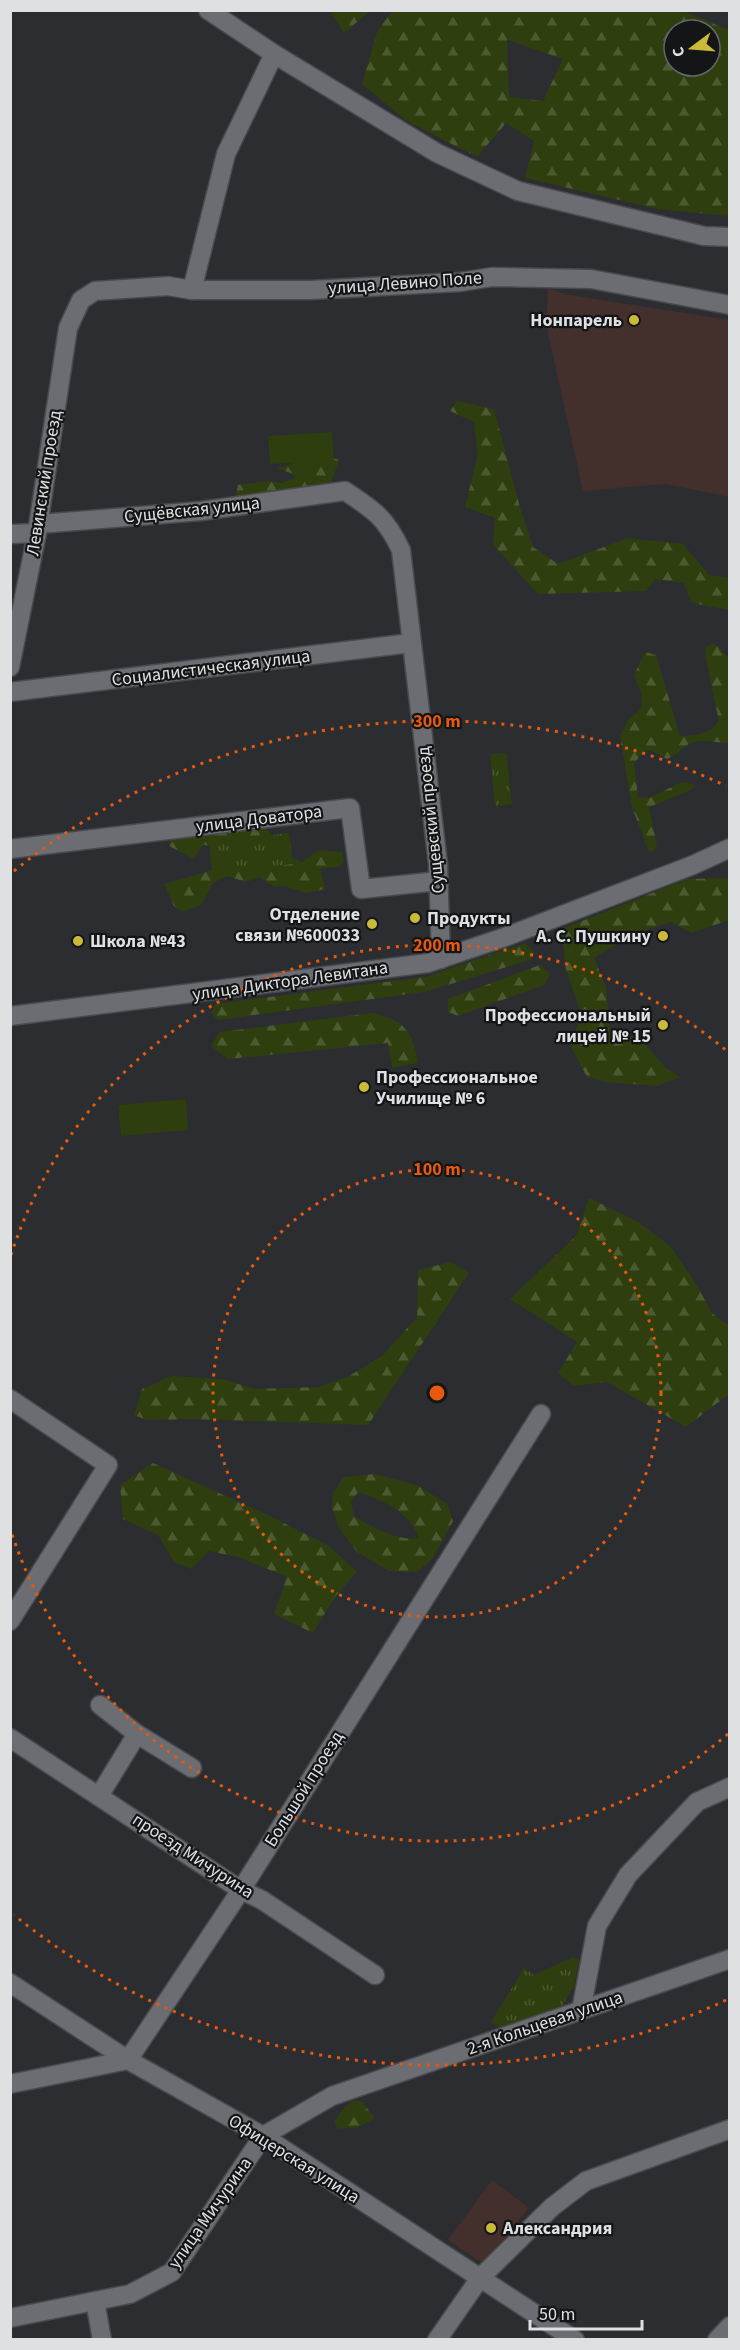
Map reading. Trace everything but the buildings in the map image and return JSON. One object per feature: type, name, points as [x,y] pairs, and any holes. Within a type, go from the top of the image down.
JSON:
[{"type":"street","points":[[208,10],[274,54],[436,153],[518,191],[704,236],[729,237]]},
{"type":"street","points":[[192,290],[225,154],[274,54]]},
{"type":"street","name":"улица Левино Поле","points":[[81,300],[95,291],[168,286],[192,290],[310,290],[460,282],[492,277],[591,279],[729,305]]},
{"type":"street","name":"Левинский проезд","points":[[10,668],[38,528],[68,328],[81,300]]},
{"type":"street","name":"Сущёвская улица","points":[[10,534],[38,528],[201,511],[345,491]]},
{"type":"street","name":"Сущевский проезд","points":[[345,491],[375,511],[391,528],[401,550],[439,881],[441,959]]},
{"type":"street","name":"Социалистическая улица","points":[[10,692],[411,644]]},
{"type":"street","name":"улица Доватора","points":[[10,849],[350,808],[362,889],[439,881]]},
{"type":"street","name":"улица Диктора Левитана","points":[[10,1016],[417,965],[441,959],[693,865],[729,848]]},
{"type":"street","points":[[10,1621],[108,1465],[11,1400]]},
{"type":"street","name":"Большой проезд","points":[[128,2060],[241,1890],[541,1414]]},
{"type":"street","points":[[100,1705],[137,1734],[192,1768]]},
{"type":"street","points":[[99,1796],[137,1734]]},
{"type":"street","name":"проезд Мичурина","points":[[10,1738],[375,1975]]},
{"type":"street","points":[[581,2011],[597,1926],[628,1875],[697,1802],[729,1787]]},
{"type":"street","name":"2-я Кольцевая улица","points":[[360,2087],[729,1959]]},
{"type":"street","name":"Офицерская улица","points":[[10,1983],[128,2060],[263,2136],[575,2340]]},
{"type":"street","points":[[10,2084],[128,2060]]},
{"type":"street","name":"улица Мичурина","points":[[10,2318],[130,2294],[172,2272],[263,2136],[332,2096],[360,2087]]},
{"type":"street","points":[[437,2340],[480,2278],[552,2207],[586,2181],[729,2129]]},
{"type":"street","points":[[95,2301],[102,2340]]},
{"type":"street","points":[[717,2340],[729,2326]]},
{"type":"shaded area","points":[[548,288],[564,294],[729,320],[729,497],[665,484],[583,491],[546,324]]},
{"type":"shaded area","points":[[492,2180],[529,2208],[485,2265],[448,2240]]},
{"type":"green space","points":[[370,10],[344,33],[330,11]]},
{"type":"green space","points":[[393,10],[683,11],[700,18],[662,18],[662,78],[722,78],[722,27],[729,30],[729,216],[658,209],[525,178],[534,141],[506,123],[477,157],[407,121],[362,84],[377,32]],"holes":[[[507,40],[563,59],[543,101],[509,97]]]},
{"type":"green space","points":[[457,401],[494,409],[533,547],[558,564],[628,538],[683,544],[709,575],[729,578],[729,610],[692,603],[684,583],[655,579],[646,591],[538,594],[493,545],[495,518],[465,507],[478,454],[474,422],[450,411]]},
{"type":"green space","points":[[332,432],[334,461],[270,464],[268,436]]},
{"type":"green space","points":[[324,455],[339,460],[330,486],[241,497],[236,494],[238,485],[266,481],[282,483],[295,478],[293,474],[277,468]]},
{"type":"green space","points":[[712,644],[718,646],[729,659],[729,744],[694,742],[667,759],[650,750],[644,752],[634,763],[638,797],[649,798],[682,782],[696,785],[688,791],[649,808],[657,846],[654,851],[649,852],[632,807],[620,736],[628,720],[641,709],[642,695],[634,675],[645,652],[656,655],[680,736],[706,732],[719,721],[705,654],[706,647]]},
{"type":"green space","points":[[506,753],[512,804],[495,806],[490,754]]},
{"type":"green space","points":[[263,826],[271,834],[258,843],[240,846],[203,845],[194,859],[169,846],[169,837]]},
{"type":"green space","points":[[289,833],[293,864],[212,873],[209,842]]},
{"type":"green space","points":[[318,850],[342,852],[344,862],[339,867],[320,868],[325,889],[306,893],[285,886],[275,887],[259,877],[246,882],[227,876],[213,883],[201,905],[182,912],[174,906],[164,884],[217,869],[285,856],[302,862]]},
{"type":"green space","points":[[687,879],[729,879],[729,920],[691,933],[671,922],[634,934],[594,958],[606,987],[610,1032],[640,1039],[666,1068],[680,1077],[657,1086],[605,1082],[587,1077],[570,1045],[582,1016],[566,970],[562,929]]},
{"type":"green space","points":[[525,943],[534,952],[530,960],[424,992],[218,1020],[211,1013],[216,1004],[425,977]]},
{"type":"green space","points":[[540,965],[550,974],[544,985],[458,1016],[448,1012],[448,999]]},
{"type":"green space","points":[[372,1013],[392,1019],[405,1029],[410,1035],[418,1063],[392,1068],[388,1043],[228,1059],[211,1046],[219,1032]]},
{"type":"green space","points":[[186,1099],[188,1130],[121,1136],[118,1105]]},
{"type":"green space","points":[[589,1198],[638,1222],[671,1247],[698,1287],[711,1312],[729,1326],[729,1394],[686,1427],[607,1382],[574,1386],[558,1373],[577,1342],[510,1299],[576,1236]]},
{"type":"green space","points":[[451,1262],[469,1273],[368,1425],[193,1419],[147,1420],[134,1415],[142,1389],[171,1376],[222,1379],[255,1389],[319,1387],[349,1376],[382,1356],[417,1317],[418,1270]]},
{"type":"green space","points":[[153,1463],[272,1517],[329,1546],[357,1572],[334,1598],[313,1633],[274,1614],[287,1577],[238,1557],[209,1551],[191,1569],[174,1562],[158,1535],[123,1519],[120,1485]]},
{"type":"green space","points":[[374,1474],[417,1485],[447,1504],[453,1521],[433,1558],[417,1572],[389,1571],[357,1552],[339,1528],[332,1508],[333,1493],[344,1477]],"holes":[[[358,1492],[386,1503],[402,1514],[415,1529],[419,1538],[394,1536],[354,1516],[351,1502]]]},
{"type":"green space","points":[[573,1957],[579,1960],[574,1987],[561,2007],[499,2028],[491,2022],[524,1968],[534,1975]]},
{"type":"green space","points":[[353,2101],[361,2101],[375,2118],[359,2127],[338,2129],[334,2122],[343,2109]]},
{"type":"place","name":"Нонпарель","points":[[634,320]]},
{"type":"place","name":"Продукты","points":[[415,918]]},
{"type":"place","name":"Отделение связи №600033","points":[[372,924]]},
{"type":"place","name":"А. С. Пушкину","points":[[663,936]]},
{"type":"place","name":"Школа №43","points":[[78,941]]},
{"type":"place","name":"Профессиональный лицей № 15","points":[[663,1025]]},
{"type":"place","name":"Профессиональное Училище № 6","points":[[364,1087]]},
{"type":"place","name":"Александрия","points":[[491,2228]]}]
